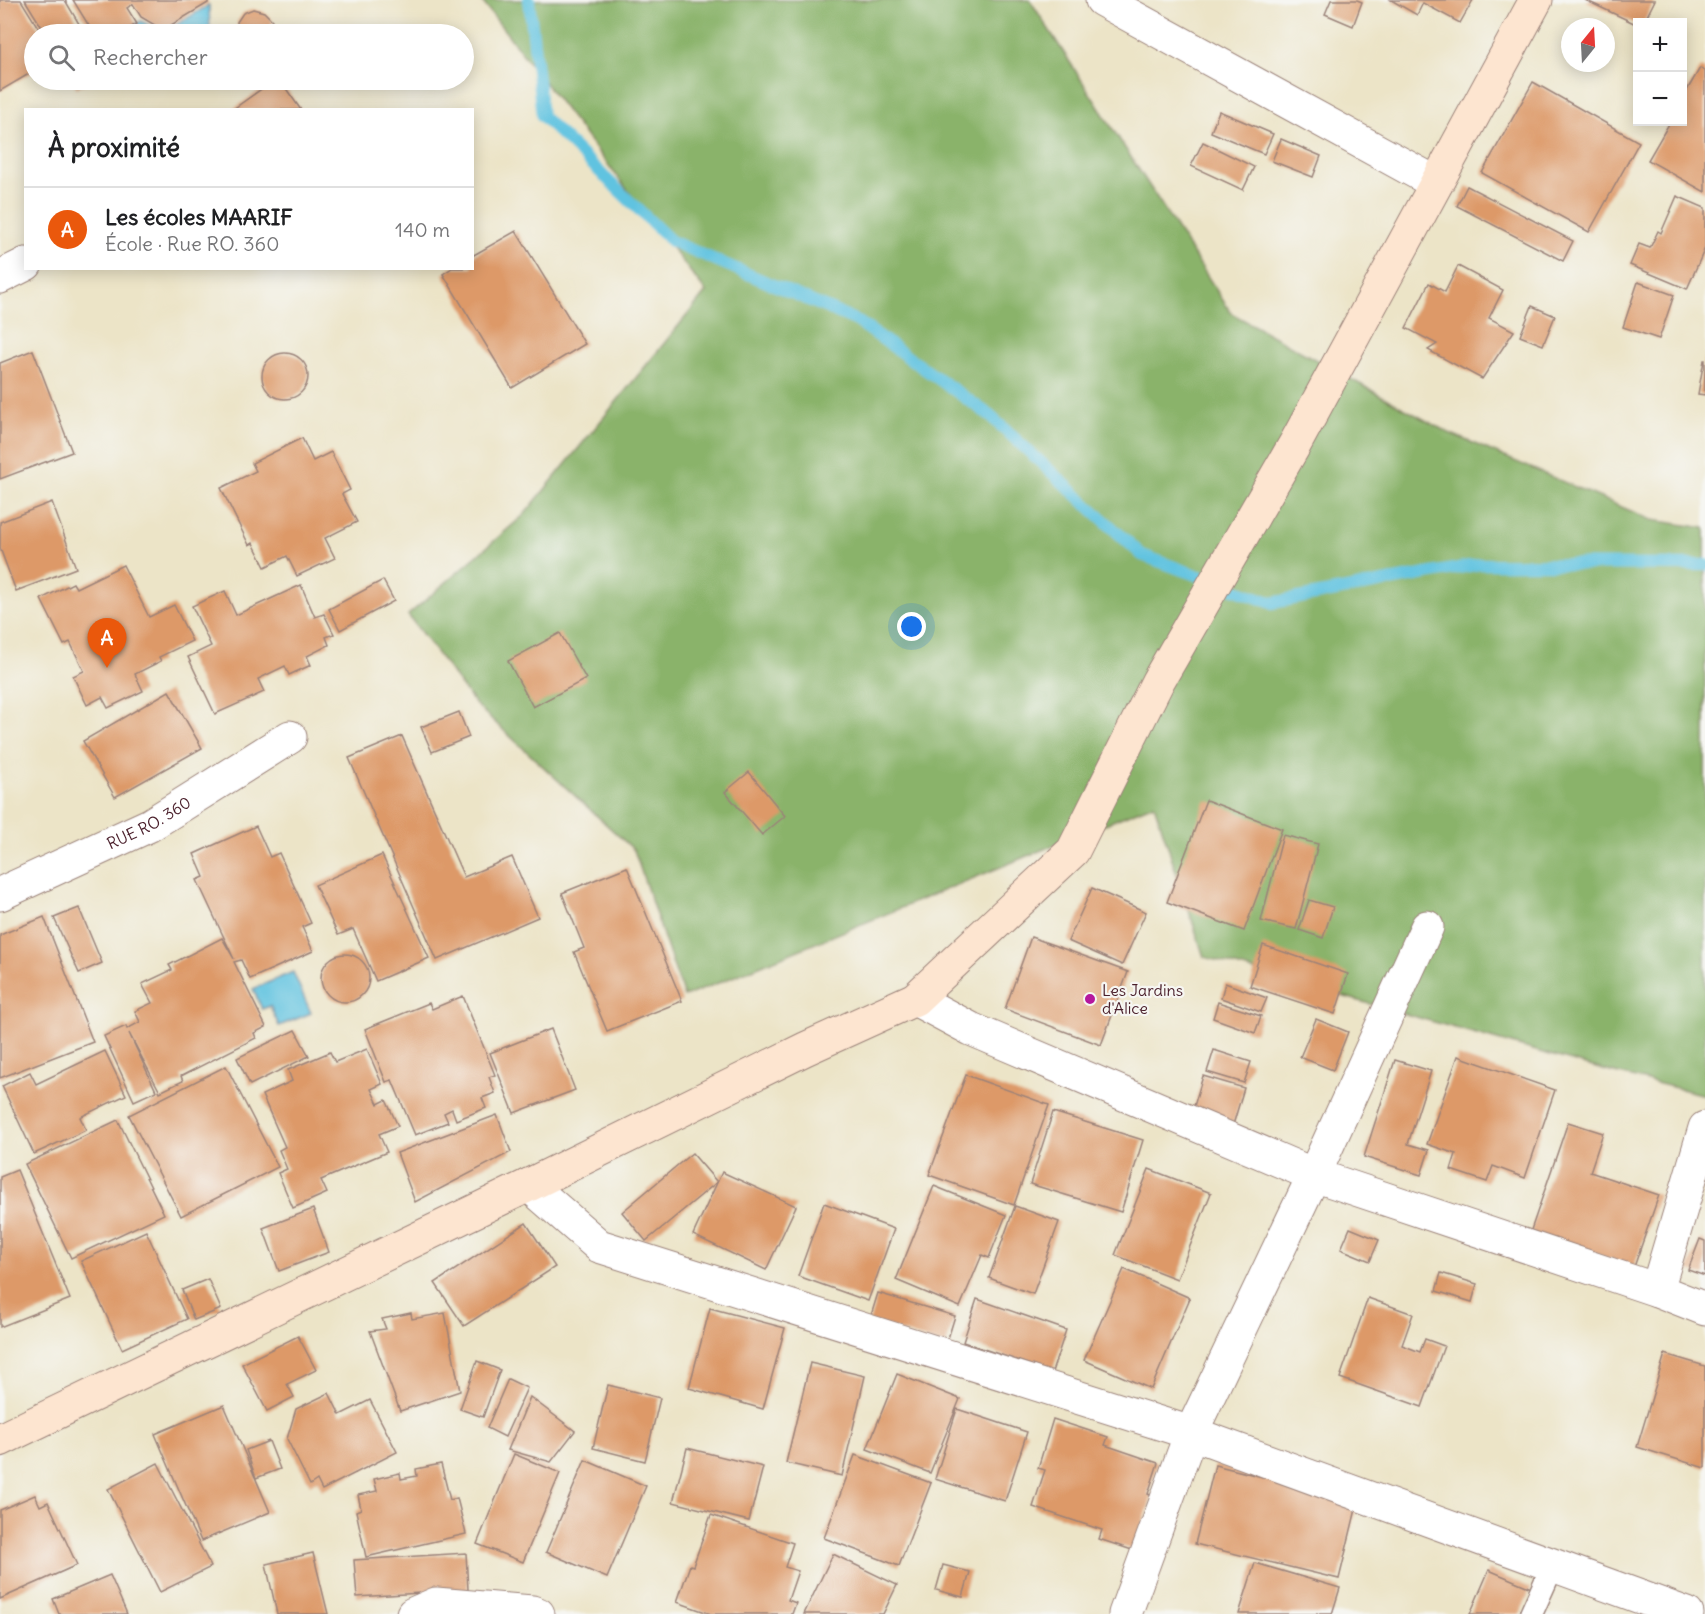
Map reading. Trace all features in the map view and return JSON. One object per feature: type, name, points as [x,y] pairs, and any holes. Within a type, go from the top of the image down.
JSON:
[{"type":"street","points":[[1102,0],[1436,183]]},
{"type":"street","points":[[0,1440],[805,1049],[915,999],[1073,851],[1158,681],[1295,444],[1536,0]]},
{"type":"street","points":[[0,277],[24,265]]},
{"type":"street","name":"RUE RO. 360","points":[[0,894],[150,825],[290,737]]},
{"type":"street","points":[[1125,1614],[1191,1433],[1314,1175],[1427,927]]},
{"type":"street","points":[[915,999],[970,1029],[1314,1175],[1657,1290],[1705,1309]]},
{"type":"street","points":[[1657,1290],[1705,1128]]},
{"type":"street","points":[[529,1185],[598,1246],[1191,1433],[1687,1614]]},
{"type":"street","points":[[413,1614],[436,1604],[538,1614]]},
{"type":"lane","points":[[1531,1614],[1553,1565]]},
{"type":"green space","points":[[481,0],[1030,0],[1231,313],[1447,432],[1652,520],[1705,528],[1705,1095],[1607,1071],[1204,957],[1154,804],[684,997],[634,850],[476,705],[408,615],[524,515],[706,292]]},
{"type":"water","points":[[209,5],[210,24],[178,24]]},
{"type":"water","points":[[293,972],[311,1013],[279,1026],[270,1006],[262,1009],[253,989]]},
{"type":"building","points":[[0,0],[21,0],[36,24],[24,24],[24,77],[0,91]]},
{"type":"building","points":[[25,0],[65,0],[79,24],[40,24]]},
{"type":"building","points":[[73,0],[208,0],[208,3],[173,24],[153,24],[141,17],[133,4],[127,8],[137,24],[88,24]]},
{"type":"building","points":[[1331,0],[1362,2],[1353,26],[1325,14]]},
{"type":"building","points":[[1391,0],[1473,0],[1460,23],[1423,3],[1417,15]]},
{"type":"building","points":[[1585,0],[1655,0],[1646,18],[1633,18],[1633,23]]},
{"type":"building","points":[[253,9],[264,12],[272,20],[272,24],[237,24],[243,13]]},
{"type":"building","points":[[1700,68],[1705,70],[1705,192],[1648,160],[1668,126],[1687,126],[1687,90]]},
{"type":"building","points":[[1533,82],[1639,142],[1589,232],[1482,173]]},
{"type":"building","points":[[260,90],[287,90],[300,108],[235,108]]},
{"type":"building","points":[[1219,111],[1273,134],[1264,154],[1211,132]]},
{"type":"building","points":[[1281,139],[1321,156],[1313,177],[1272,161]]},
{"type":"building","points":[[1203,142],[1254,167],[1243,190],[1191,166]]},
{"type":"building","points":[[1467,186],[1573,241],[1563,261],[1457,206]]},
{"type":"building","points":[[1677,196],[1705,208],[1705,248],[1687,289],[1630,265],[1639,244],[1650,248],[1658,231],[1661,233]]},
{"type":"building","points":[[516,231],[585,344],[512,388],[443,274],[449,270],[474,270],[474,255]]},
{"type":"building","points":[[1458,266],[1503,290],[1489,318],[1514,331],[1482,379],[1428,350],[1437,344],[1406,328],[1429,283],[1445,292]]},
{"type":"building","points":[[1638,282],[1674,295],[1659,339],[1623,327]]},
{"type":"building","points":[[1532,306],[1555,316],[1543,345],[1520,336]]},
{"type":"building","points":[[33,350],[72,452],[0,479],[0,363]]},
{"type":"building","points":[[285,353],[301,360],[308,376],[301,392],[285,399],[269,392],[262,376],[269,360]]},
{"type":"building","points":[[1705,360],[1705,395],[1698,394]]},
{"type":"building","points":[[302,438],[313,461],[331,452],[350,490],[342,494],[357,522],[325,538],[335,558],[297,576],[287,556],[265,567],[253,543],[249,545],[221,488],[256,471],[252,463]]},
{"type":"building","points":[[52,502],[76,568],[16,591],[0,548],[0,522]]},
{"type":"building","points":[[123,565],[149,617],[174,605],[192,641],[159,657],[161,661],[135,674],[143,691],[108,708],[102,697],[87,705],[73,676],[84,671],[70,642],[64,645],[41,599],[73,583],[76,588]]},
{"type":"building","points":[[383,580],[394,601],[340,630],[329,609]]},
{"type":"building","points":[[301,585],[315,617],[324,614],[334,634],[326,637],[329,645],[307,656],[311,665],[289,675],[285,666],[258,679],[264,692],[215,714],[188,657],[211,646],[192,606],[225,591],[236,615]]},
{"type":"building","points":[[560,633],[586,679],[533,707],[508,661]]},
{"type":"building","points":[[169,691],[202,748],[115,797],[83,741]]},
{"type":"building","points":[[459,712],[469,737],[432,752],[421,727]]},
{"type":"building","points":[[402,736],[464,877],[512,857],[538,917],[437,960],[349,758]]},
{"type":"building","points":[[749,772],[785,816],[762,835],[725,792]]},
{"type":"building","points":[[1206,800],[1282,829],[1244,931],[1167,902]]},
{"type":"building","points":[[256,826],[270,857],[279,853],[311,923],[302,927],[313,951],[250,979],[241,960],[234,962],[266,1027],[254,1033],[256,1038],[181,1076],[183,1081],[160,1092],[129,1033],[156,1091],[134,1101],[104,1036],[126,1026],[127,1029],[140,1022],[135,1011],[152,1003],[142,984],[172,970],[169,965],[222,938],[234,959],[197,880],[204,877],[194,854]]},
{"type":"building","points":[[1283,835],[1318,844],[1296,929],[1261,921]]},
{"type":"building","points":[[382,855],[429,958],[376,981],[353,929],[338,935],[315,885]]},
{"type":"building","points":[[627,867],[682,1001],[607,1031],[574,952],[584,948],[562,893]]},
{"type":"building","points":[[1092,888],[1146,912],[1122,965],[1068,941]]},
{"type":"building","points":[[1309,900],[1333,907],[1323,938],[1299,930]]},
{"type":"building","points":[[79,908],[102,963],[79,973],[54,918]]},
{"type":"building","points":[[44,917],[93,1042],[0,1078],[0,935]]},
{"type":"building","points":[[1031,937],[1128,972],[1101,1045],[1005,1009]]},
{"type":"building","points":[[1263,945],[1348,974],[1335,1014],[1250,986]]},
{"type":"building","points":[[340,954],[350,954],[362,961],[369,973],[369,983],[362,995],[350,1002],[340,1002],[325,991],[321,983],[321,973],[332,958]]},
{"type":"building","points":[[1225,983],[1267,998],[1261,1012],[1221,998]]},
{"type":"building","points":[[463,996],[495,1075],[489,1077],[495,1093],[482,1098],[486,1108],[456,1120],[452,1109],[444,1113],[448,1122],[415,1135],[392,1080],[386,1082],[365,1029],[429,1003],[432,1009]]},
{"type":"building","points":[[1218,1002],[1261,1016],[1255,1033],[1213,1018]]},
{"type":"building","points":[[1316,1019],[1348,1032],[1333,1070],[1300,1057]]},
{"type":"building","points":[[551,1029],[575,1090],[514,1113],[490,1053]]},
{"type":"building","points":[[295,1030],[309,1056],[250,1085],[237,1058]]},
{"type":"building","points":[[367,1049],[382,1084],[371,1089],[378,1104],[386,1100],[398,1126],[379,1134],[387,1152],[321,1180],[327,1193],[293,1208],[278,1173],[287,1169],[279,1150],[285,1147],[262,1095],[292,1081],[288,1070],[330,1052],[335,1062]]},
{"type":"building","points":[[1214,1050],[1251,1062],[1244,1083],[1207,1072]]},
{"type":"building","points":[[105,1051],[126,1095],[80,1117],[86,1130],[34,1154],[2,1086],[30,1072],[36,1084]]},
{"type":"building","points":[[1458,1056],[1555,1090],[1525,1178],[1493,1166],[1487,1182],[1451,1170],[1456,1154],[1427,1144]]},
{"type":"building","points":[[1395,1060],[1431,1071],[1408,1144],[1429,1150],[1421,1175],[1364,1157]]},
{"type":"building","points":[[226,1066],[278,1167],[181,1216],[129,1115]]},
{"type":"building","points":[[966,1075],[1049,1105],[1014,1205],[929,1175]]},
{"type":"building","points":[[1203,1076],[1244,1088],[1233,1125],[1192,1113]]},
{"type":"building","points":[[1053,1112],[1143,1140],[1121,1212],[1030,1184]]},
{"type":"building","points":[[497,1115],[511,1152],[415,1202],[397,1153]]},
{"type":"building","points":[[118,1120],[164,1214],[71,1258],[25,1164]]},
{"type":"building","points":[[1568,1122],[1603,1133],[1590,1172],[1659,1195],[1634,1267],[1530,1233]]},
{"type":"building","points":[[692,1153],[717,1182],[646,1241],[622,1212]]},
{"type":"building","points":[[1149,1169],[1211,1193],[1177,1279],[1115,1255]]},
{"type":"building","points":[[17,1170],[70,1299],[0,1327],[0,1177]]},
{"type":"building","points":[[722,1172],[796,1206],[766,1270],[693,1235]]},
{"type":"building","points":[[934,1186],[1006,1215],[989,1258],[982,1255],[960,1307],[896,1280]]},
{"type":"building","points":[[824,1203],[894,1229],[868,1301],[798,1276]]},
{"type":"building","points":[[1015,1206],[1059,1222],[1033,1294],[989,1278]]},
{"type":"building","points":[[313,1209],[329,1252],[279,1271],[263,1228]]},
{"type":"building","points":[[526,1223],[555,1267],[464,1326],[435,1283]]},
{"type":"building","points":[[1350,1228],[1379,1240],[1370,1261],[1341,1249]]},
{"type":"building","points":[[146,1231],[187,1319],[122,1349],[81,1261]]},
{"type":"building","points":[[1700,1239],[1705,1241],[1705,1276],[1688,1270]]},
{"type":"building","points":[[1124,1269],[1190,1298],[1151,1389],[1084,1360]]},
{"type":"building","points":[[1441,1273],[1477,1284],[1472,1302],[1436,1291]]},
{"type":"building","points":[[208,1279],[221,1309],[194,1320],[182,1290]]},
{"type":"building","points":[[878,1293],[955,1316],[946,1345],[869,1322]]},
{"type":"building","points":[[1368,1298],[1413,1314],[1402,1345],[1420,1352],[1425,1339],[1444,1346],[1422,1407],[1340,1378]]},
{"type":"building","points":[[977,1299],[1066,1330],[1052,1372],[963,1342]]},
{"type":"building","points":[[710,1308],[785,1328],[763,1409],[689,1388]]},
{"type":"building","points":[[411,1313],[412,1319],[445,1313],[460,1391],[400,1411],[370,1331],[386,1329],[382,1319]]},
{"type":"building","points":[[298,1336],[316,1370],[287,1384],[294,1397],[267,1411],[242,1364]]},
{"type":"building","points":[[1665,1354],[1705,1366],[1705,1468],[1637,1447]]},
{"type":"building","points":[[477,1361],[500,1370],[483,1417],[460,1409]]},
{"type":"building","points":[[810,1363],[865,1376],[842,1476],[786,1463]]},
{"type":"building","points":[[897,1374],[960,1399],[930,1473],[867,1449]]},
{"type":"building","points":[[508,1379],[527,1388],[505,1437],[487,1428]]},
{"type":"building","points":[[608,1385],[660,1398],[645,1461],[593,1448]]},
{"type":"building","points":[[329,1393],[340,1415],[370,1400],[397,1452],[322,1490],[317,1480],[310,1485],[287,1439],[296,1409]]},
{"type":"building","points":[[530,1397],[575,1431],[551,1462],[508,1450]]},
{"type":"building","points":[[224,1405],[270,1512],[201,1541],[155,1434]]},
{"type":"building","points":[[957,1409],[1027,1432],[1005,1501],[935,1479]]},
{"type":"building","points":[[1053,1419],[1108,1437],[1105,1445],[1158,1463],[1148,1494],[1152,1496],[1135,1551],[1099,1539],[1102,1530],[1033,1507],[1045,1470],[1038,1468]]},
{"type":"building","points":[[269,1441],[280,1469],[256,1478],[246,1450]]},
{"type":"building","points":[[687,1448],[763,1467],[749,1521],[673,1502]]},
{"type":"building","points":[[514,1454],[560,1473],[523,1562],[477,1544]]},
{"type":"building","points":[[855,1455],[931,1483],[899,1566],[824,1538]]},
{"type":"building","points":[[585,1460],[646,1486],[607,1578],[546,1552]]},
{"type":"building","points":[[158,1463],[211,1567],[160,1592],[108,1489]]},
{"type":"building","points":[[441,1464],[450,1500],[457,1498],[466,1534],[366,1557],[356,1511],[361,1509],[358,1495],[377,1491],[374,1479],[400,1473],[401,1479],[417,1476],[416,1469]]},
{"type":"building","points":[[1215,1465],[1358,1501],[1339,1579],[1195,1544]]},
{"type":"building","points":[[35,1495],[40,1506],[48,1502],[77,1565],[0,1599],[0,1510]]},
{"type":"building","points":[[711,1515],[793,1543],[785,1567],[798,1571],[788,1600],[796,1603],[792,1614],[711,1614],[677,1602]]},
{"type":"building","points":[[313,1553],[328,1614],[277,1614],[266,1564]]},
{"type":"building","points":[[466,1553],[468,1590],[357,1597],[354,1560]]},
{"type":"building","points":[[833,1554],[897,1585],[883,1614],[804,1614]]},
{"type":"building","points":[[1255,1563],[1340,1588],[1332,1614],[1239,1614]]},
{"type":"building","points":[[943,1565],[970,1572],[963,1597],[936,1590]]},
{"type":"building","points":[[1489,1570],[1531,1588],[1520,1614],[1470,1614]]},
{"type":"building","points":[[110,1575],[127,1614],[59,1614],[53,1599]]},
{"type":"waterway","points":[[529,0],[542,116],[671,241],[857,321],[988,414],[1142,555],[1272,603],[1480,564],[1705,565]]},
{"type":"place","name":"Les écoles MAARIF","points":[[107,668]]},
{"type":"place","name":"Les Jardins d'Alice","points":[[1090,999]]}]
